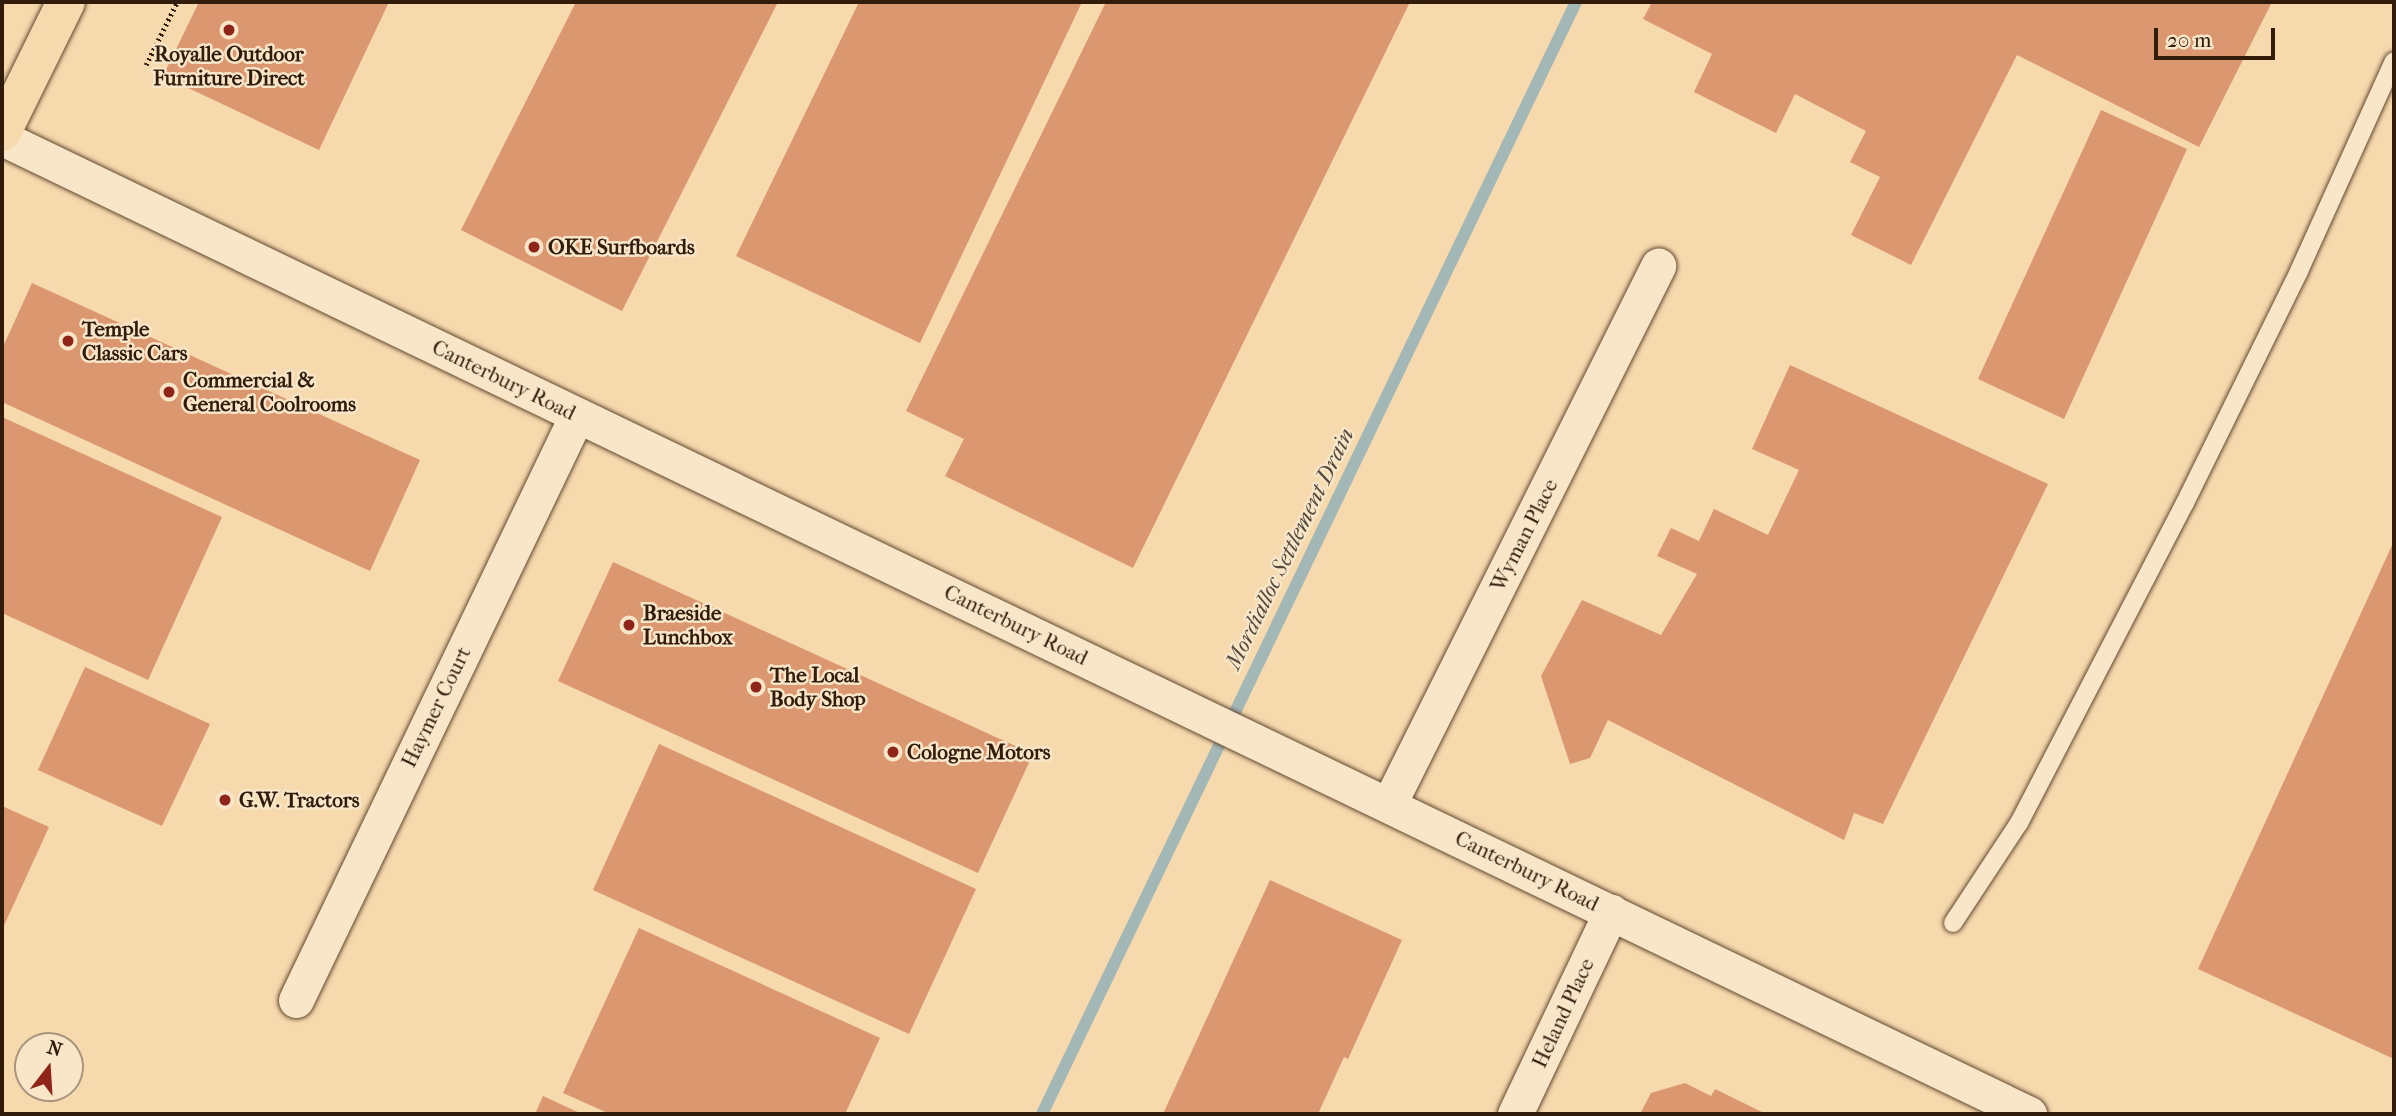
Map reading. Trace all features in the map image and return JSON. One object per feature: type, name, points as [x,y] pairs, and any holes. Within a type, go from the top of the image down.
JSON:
[{"type":"main road","points":[[2,132],[66,2]]},
{"type":"street","name":"Canterbury Road","points":[[2,138],[2029,1114]]},
{"type":"street","name":"Wyman Place","points":[[1389,804],[1658,266]]},
{"type":"street","name":"Haymer Court","points":[[296,1000],[577,415]]},
{"type":"street","name":"Heland Place","points":[[1515,1114],[1611,912]]},
{"type":"lane","points":[[1953,923],[2019,823],[2185,503],[2299,271],[2394,61]]},
{"type":"path","points":[[146,65],[177,2]]},
{"type":"building","points":[[199,2],[389,2],[319,150],[163,76]]},
{"type":"building","points":[[576,2],[778,2],[622,311],[461,230]]},
{"type":"building","points":[[859,2],[1082,2],[920,343],[736,256]]},
{"type":"building","points":[[1106,2],[1410,2],[1133,568],[945,476],[964,439],[906,411]]},
{"type":"building","points":[[1652,2],[2272,2],[2199,147],[2017,55],[1911,265],[1851,235],[1880,177],[1850,162],[1866,131],[1795,94],[1776,133],[1694,92],[1712,54],[1643,19]]},
{"type":"building","points":[[2101,110],[2187,149],[2064,419],[1978,379]]},
{"type":"building","points":[[32,283],[420,460],[370,571],[2,402],[2,349]]},
{"type":"building","points":[[1790,365],[2048,484],[1883,824],[1854,813],[1844,840],[1608,720],[1590,758],[1570,764],[1541,676],[1582,600],[1661,635],[1697,574],[1657,556],[1671,528],[1699,541],[1714,509],[1768,535],[1799,470],[1752,449]]},
{"type":"building","points":[[2,417],[222,517],[148,680],[2,613]]},
{"type":"building","points":[[2394,541],[2394,1059],[2198,969]]},
{"type":"building","points":[[613,562],[1033,754],[978,873],[558,681]]},
{"type":"building","points":[[85,667],[210,724],[162,826],[38,770]]},
{"type":"building","points":[[659,744],[976,889],[909,1034],[593,890]]},
{"type":"building","points":[[2,806],[49,827],[2,930]]},
{"type":"building","points":[[1270,880],[1402,940],[1348,1059],[1344,1057],[1318,1114],[1163,1114]]},
{"type":"building","points":[[639,928],[880,1038],[845,1114],[610,1114],[563,1093]]},
{"type":"building","points":[[1685,1083],[1711,1096],[1715,1089],[1766,1114],[1640,1114],[1651,1093]]},
{"type":"building","points":[[543,1096],[582,1114],[535,1114]]},
{"type":"waterway","name":"Mordialloc Settlement Drain","points":[[1042,1114],[1576,2]]},
{"type":"place","name":"Royalle Outdoor Furniture Direct","points":[[229,30]]},
{"type":"place","name":"OKE Surfboards","points":[[534,247]]},
{"type":"place","name":"Temple Classic Cars","points":[[68,341]]},
{"type":"place","name":"Commercial & General Coolrooms","points":[[169,392]]},
{"type":"place","name":"Braeside Lunchbox","points":[[629,625]]},
{"type":"place","name":"The Local Body Shop","points":[[756,687]]},
{"type":"place","name":"Cologne Motors","points":[[893,752]]},
{"type":"place","name":"G.W. Tractors","points":[[225,800]]}]
